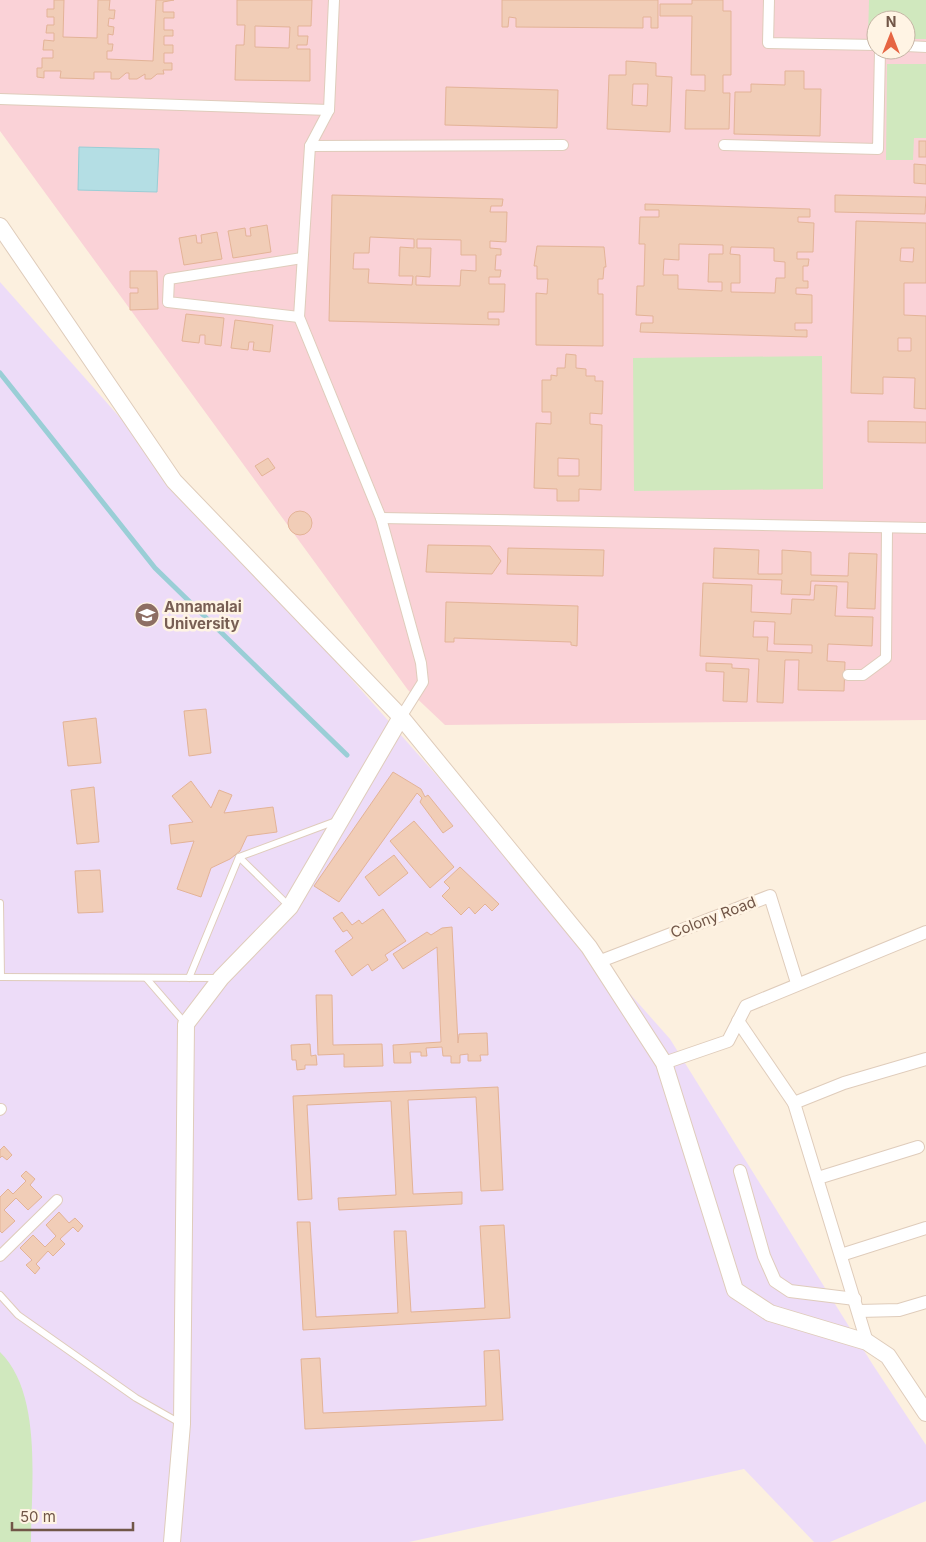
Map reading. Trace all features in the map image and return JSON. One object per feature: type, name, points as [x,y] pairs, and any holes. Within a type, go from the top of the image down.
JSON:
[{"type":"street","points":[[172,1542],[182,1424],[186,1024],[221,978],[290,907],[423,682],[422,663],[381,518],[299,317],[310,146],[329,110],[334,0]]},
{"type":"street","points":[[769,0],[768,43],[866,45]]},
{"type":"street","points":[[724,145],[878,149],[880,60]]},
{"type":"street","points":[[0,99],[329,110]]},
{"type":"street","points":[[310,146],[563,145]]},
{"type":"street","points":[[0,226],[174,481],[401,717],[589,947],[664,1063],[735,1290],[770,1314],[867,1342],[888,1356],[922,1407]]},
{"type":"street","points":[[299,317],[168,302],[169,279],[302,258]]},
{"type":"street","points":[[381,518],[926,528]]},
{"type":"street","points":[[848,675],[863,675],[886,658],[887,528]]},
{"type":"street","name":"Colony Road","points":[[598,962],[770,896],[797,983]]},
{"type":"street","points":[[664,1063],[728,1041],[746,1006],[797,983],[926,932]]},
{"type":"street","points":[[738,1021],[794,1103],[867,1342]]},
{"type":"street","points":[[794,1103],[844,1083],[926,1059]]},
{"type":"street","points":[[818,1178],[918,1147]]},
{"type":"street","points":[[740,1171],[764,1256],[775,1281],[790,1291],[857,1305],[899,1310],[926,1302]]},
{"type":"street","points":[[0,1256],[57,1200]]},
{"type":"street","points":[[841,1255],[926,1228]]},
{"type":"lane","points":[[190,978],[239,857],[341,819]]},
{"type":"lane","points":[[239,857],[290,907]]},
{"type":"lane","points":[[0,903],[0,977],[221,978]]},
{"type":"lane","points":[[147,979],[186,1024]]},
{"type":"lane","points":[[0,1295],[18,1315],[136,1398],[182,1424]]},
{"type":"shaded area","points":[[0,0],[926,0],[926,720],[445,725],[408,690],[0,131]]},
{"type":"shaded area","name":"Annamalai University","points":[[0,282],[670,1039],[873,1365],[926,1445],[926,1501],[830,1542],[814,1542],[744,1469],[409,1542],[0,1542]]},
{"type":"green space","points":[[869,0],[926,0],[926,39],[916,39],[916,10],[869,10]]},
{"type":"green space","points":[[887,64],[926,64],[926,138],[914,138],[913,160],[886,160]]},
{"type":"green space","points":[[822,356],[823,489],[634,491],[633,358]]},
{"type":"green space","points":[[0,1352],[14,1370],[23,1392],[29,1416],[33,1468],[31,1542],[0,1542]]},
{"type":"water","points":[[79,147],[159,149],[157,192],[78,190]]},
{"type":"building","points":[[54,0],[64,0],[63,37],[97,38],[98,0],[110,0],[109,10],[115,10],[114,19],[109,18],[108,26],[114,27],[113,35],[108,34],[108,44],[113,44],[112,51],[107,51],[107,59],[153,61],[156,0],[174,0],[163,2],[163,12],[174,12],[174,18],[164,18],[164,30],[173,30],[173,36],[164,36],[164,45],[173,45],[173,53],[164,53],[164,63],[172,63],[172,70],[163,70],[164,74],[157,74],[151,79],[145,79],[145,74],[137,79],[129,79],[129,73],[126,73],[119,79],[111,79],[111,72],[94,72],[94,79],[60,78],[61,71],[44,71],[44,78],[37,77],[37,68],[42,68],[42,58],[53,58],[53,50],[43,50],[44,40],[54,41],[54,33],[46,33],[47,25],[54,25],[54,17],[47,17],[47,9],[54,9]]},
{"type":"building","points":[[237,0],[312,0],[311,26],[298,26],[298,36],[308,36],[307,45],[297,45],[297,49],[310,49],[310,81],[235,80],[236,45],[244,45],[245,25],[237,25]],"holes":[[[255,26],[290,27],[289,48],[255,47]]]},
{"type":"building","points":[[502,0],[658,0],[658,28],[651,28],[651,17],[643,17],[643,28],[516,27],[516,18],[509,17],[508,27],[502,27]]},
{"type":"building","points":[[692,0],[723,0],[723,11],[731,11],[731,75],[723,75],[723,93],[730,93],[729,129],[685,129],[686,90],[705,91],[705,75],[691,75],[692,16],[660,16],[660,4],[692,4]]},
{"type":"building","points":[[626,61],[656,63],[656,76],[672,77],[670,132],[607,129],[609,75],[626,75]],"holes":[[[633,84],[648,84],[647,106],[632,105]]]},
{"type":"building","points":[[785,71],[804,71],[804,89],[821,89],[820,136],[734,134],[735,92],[751,92],[751,84],[785,85]]},
{"type":"building","points":[[446,87],[558,90],[557,128],[445,125]]},
{"type":"building","points":[[919,141],[926,141],[926,157],[919,157]]},
{"type":"building","points":[[914,164],[926,165],[926,184],[914,183]]},
{"type":"building","points":[[332,195],[503,199],[502,206],[491,206],[490,212],[507,212],[506,242],[490,241],[490,248],[501,249],[501,255],[496,255],[495,270],[501,270],[500,277],[489,277],[489,284],[505,284],[504,312],[488,312],[488,319],[499,319],[499,325],[329,321]],"holes":[[[370,237],[414,239],[414,248],[400,247],[399,276],[413,276],[412,285],[368,283],[369,269],[353,269],[354,253],[369,253]],[[417,239],[461,240],[461,255],[476,255],[476,271],[461,270],[460,286],[416,285],[416,276],[430,277],[431,248],[417,248]]]},
{"type":"building","points":[[835,195],[926,197],[925,214],[835,212]]},
{"type":"building","points":[[645,204],[810,209],[810,217],[798,217],[798,222],[814,223],[813,252],[797,252],[797,259],[809,259],[808,266],[803,266],[803,281],[808,281],[808,288],[796,288],[796,294],[812,295],[812,323],[795,323],[795,330],[807,330],[807,337],[640,332],[641,323],[653,323],[653,316],[636,315],[637,286],[644,286],[645,244],[639,244],[640,217],[659,217],[659,210],[645,210]],"holes":[[[679,244],[723,245],[723,254],[709,254],[708,282],[722,282],[722,291],[678,289],[678,275],[663,275],[664,259],[679,260]],[[731,247],[774,248],[774,261],[785,262],[785,278],[776,278],[775,293],[731,292],[731,283],[740,283],[740,255],[730,254]]]},
{"type":"building","points":[[856,221],[926,223],[926,283],[904,283],[904,315],[926,316],[926,409],[914,408],[915,378],[883,377],[883,394],[851,393]],"holes":[[[901,248],[914,248],[913,262],[900,261]],[[898,338],[911,338],[911,351],[898,351]]]},
{"type":"building","points":[[267,225],[271,252],[233,258],[228,231],[245,228],[246,236],[251,236],[250,228]]},
{"type":"building","points":[[217,232],[222,259],[184,265],[179,238],[196,235],[197,243],[202,243],[201,235]]},
{"type":"building","points":[[537,246],[604,247],[606,267],[604,267],[603,279],[598,279],[598,294],[603,294],[603,346],[536,345],[536,293],[547,294],[548,279],[537,279],[537,266],[534,266]]},
{"type":"building","points":[[130,271],[157,271],[158,309],[130,310],[130,293],[138,293],[138,288],[130,288]]},
{"type":"building","points":[[186,314],[224,318],[221,346],[205,344],[205,335],[200,335],[199,343],[182,341]]},
{"type":"building","points":[[235,320],[273,325],[270,352],[253,350],[254,342],[249,342],[248,350],[231,348]]},
{"type":"building","points":[[566,354],[576,355],[576,368],[586,369],[586,376],[595,376],[595,381],[603,381],[602,414],[590,413],[590,424],[602,425],[601,490],[579,489],[579,501],[557,501],[557,489],[534,488],[536,423],[551,424],[551,412],[542,412],[542,380],[551,380],[551,375],[557,376],[557,368],[565,368]],"holes":[[[558,458],[579,459],[579,476],[558,476]]]},
{"type":"building","points":[[868,421],[926,422],[926,443],[868,442]]},
{"type":"building","points":[[268,458],[275,468],[262,476],[255,466]]},
{"type":"building","points":[[300,511],[308,515],[312,523],[308,531],[300,535],[292,531],[288,523],[292,515]]},
{"type":"building","points":[[428,545],[490,546],[501,561],[492,574],[426,572]]},
{"type":"building","points":[[508,548],[604,550],[603,576],[507,574]]},
{"type":"building","points":[[714,548],[759,550],[758,574],[782,574],[782,550],[811,552],[811,575],[848,576],[849,553],[877,554],[875,609],[847,608],[848,582],[811,581],[810,595],[781,594],[782,580],[713,578]]},
{"type":"building","points":[[703,583],[752,585],[751,612],[791,614],[792,599],[814,600],[815,585],[837,586],[835,616],[873,617],[872,646],[828,644],[827,661],[845,662],[844,691],[798,690],[799,660],[785,660],[783,703],[757,702],[759,659],[700,656]],"holes":[[[754,621],[775,622],[774,644],[812,645],[812,653],[767,651],[768,637],[753,637]]]},
{"type":"building","points":[[446,602],[578,606],[577,646],[571,645],[571,642],[454,638],[454,642],[445,642]]},
{"type":"building","points":[[706,663],[732,664],[732,668],[749,669],[747,702],[723,701],[724,672],[706,671]]},
{"type":"building","points":[[206,709],[211,753],[189,756],[184,711]]},
{"type":"building","points":[[96,718],[101,763],[68,766],[63,722]]},
{"type":"building","points":[[393,772],[421,789],[425,797],[428,795],[453,826],[443,833],[420,802],[422,798],[417,793],[339,902],[314,886]]},
{"type":"building","points":[[191,781],[211,808],[219,790],[232,795],[224,813],[273,807],[277,832],[247,836],[240,851],[230,859],[211,868],[201,897],[177,889],[194,841],[171,844],[169,825],[193,822],[172,796]]},
{"type":"building","points":[[94,787],[99,842],[77,844],[71,790]]},
{"type":"building","points":[[414,821],[454,867],[430,888],[390,841]]},
{"type":"building","points":[[394,855],[408,873],[379,896],[365,877]]},
{"type":"building","points":[[460,867],[499,904],[492,911],[485,904],[475,914],[469,907],[461,915],[442,896],[450,888],[444,882]]},
{"type":"building","points":[[100,870],[103,912],[78,913],[75,871]]},
{"type":"building","points":[[383,909],[406,941],[385,955],[388,960],[372,971],[368,964],[352,976],[335,951],[353,938],[347,930],[343,932],[333,918],[342,912],[352,925],[359,920],[362,924]]},
{"type":"building","points":[[452,927],[458,1043],[459,1034],[487,1033],[488,1055],[480,1055],[481,1061],[468,1061],[468,1054],[460,1055],[460,1063],[451,1063],[451,1056],[443,1056],[442,1047],[426,1048],[427,1056],[421,1056],[421,1052],[410,1052],[411,1063],[394,1063],[393,1045],[441,1042],[437,947],[403,969],[393,954],[427,932],[431,935],[442,928]]},
{"type":"building","points":[[316,995],[332,995],[333,1045],[382,1044],[383,1066],[344,1067],[344,1054],[318,1055]]},
{"type":"building","points":[[310,1044],[311,1056],[316,1055],[317,1065],[305,1065],[305,1069],[297,1070],[296,1060],[292,1060],[291,1045]]},
{"type":"building","points":[[498,1087],[503,1190],[481,1191],[476,1097],[408,1100],[413,1194],[462,1192],[462,1204],[339,1210],[338,1198],[396,1195],[391,1101],[307,1105],[312,1199],[298,1200],[293,1096]]},
{"type":"building","points":[[4,1146],[12,1155],[7,1160],[2,1156],[0,1158],[0,1150]]},
{"type":"building","points":[[26,1171],[35,1179],[30,1185],[42,1197],[28,1210],[16,1198],[4,1210],[15,1221],[2,1233],[0,1231],[0,1197],[8,1189],[13,1194],[26,1181],[21,1176]]},
{"type":"building","points":[[59,1212],[69,1223],[75,1218],[83,1226],[78,1232],[73,1227],[60,1239],[65,1244],[53,1256],[48,1251],[36,1264],[40,1268],[35,1274],[26,1265],[32,1260],[20,1248],[33,1235],[45,1247],[56,1236],[46,1225]]},
{"type":"building","points":[[297,1222],[310,1222],[316,1317],[398,1313],[394,1231],[406,1231],[411,1312],[485,1308],[480,1226],[504,1225],[510,1318],[303,1330]]},
{"type":"building","points":[[499,1350],[503,1420],[305,1429],[301,1359],[320,1358],[323,1413],[486,1406],[484,1351]]},
{"type":"waterway","points":[[0,373],[155,568],[347,755]]},
{"type":"place","name":"Annamalai University","points":[[147,615]]}]
